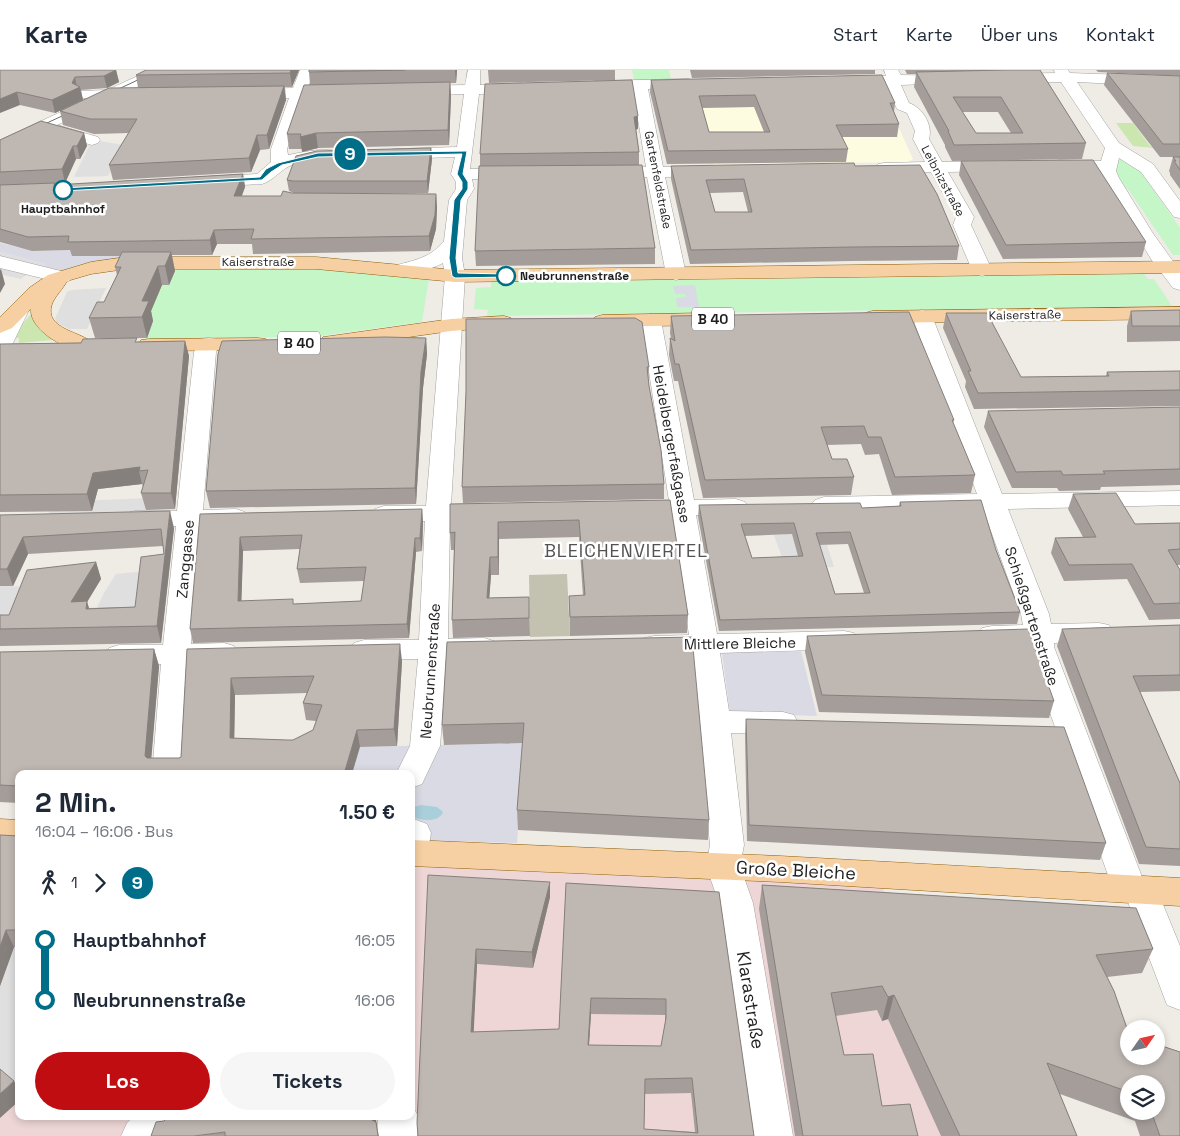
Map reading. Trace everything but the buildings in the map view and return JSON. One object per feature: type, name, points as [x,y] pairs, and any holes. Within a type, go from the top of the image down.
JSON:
[{"type":"main road","name":"Kaiserstraße","points":[[0,327],[42,287],[62,277],[95,267],[126,263],[297,262],[455,276],[1176,268]]},
{"type":"main road","points":[[47,348],[95,346],[51,331],[45,325],[40,308],[42,300],[62,277]]},
{"type":"main road","name":"Kaiserstraße","points":[[855,317],[1180,312]]},
{"type":"main road","name":"B 40","points":[[584,321],[730,319]]},
{"type":"main road","name":"B 40","points":[[311,343],[374,337],[451,325],[526,322]]},
{"type":"main road","name":"B 40","points":[[133,346],[277,344]]},
{"type":"main road","points":[[0,832],[15,833]]},
{"type":"main road","name":"Große Bleiche","points":[[415,851],[723,866],[1180,892]]},
{"type":"street","points":[[0,132],[136,70]]},
{"type":"street","points":[[0,146],[162,70]]},
{"type":"street","points":[[280,164],[279,149],[307,70]]},
{"type":"street","points":[[451,325],[455,276],[452,264],[454,242],[450,200],[465,189],[465,182],[460,174],[465,152],[474,70]]},
{"type":"street","name":"Gartenfeldstraße","points":[[621,70],[632,86],[655,172],[676,274]]},
{"type":"street","points":[[1064,74],[1113,147],[1158,171],[1180,213]]},
{"type":"street","points":[[995,78],[1064,74],[1180,82]]},
{"type":"street","points":[[828,82],[893,75],[963,79]]},
{"type":"street","name":"Leibnizstraße","points":[[893,75],[893,84],[903,106],[913,110],[923,131],[921,139],[935,167],[942,173],[965,217],[962,225],[982,270]]},
{"type":"street","points":[[580,87],[632,86],[682,77],[704,84]]},
{"type":"street","points":[[395,91],[535,88]]},
{"type":"street","points":[[230,94],[357,92]]},
{"type":"street","points":[[84,94],[142,96]]},
{"type":"street","points":[[42,126],[92,140]]},
{"type":"street","points":[[1113,147],[1109,172],[1154,251],[1176,268],[1180,284]]},
{"type":"street","points":[[378,154],[465,152]]},
{"type":"street","points":[[190,182],[262,179],[269,170],[280,164],[311,156],[344,154]]},
{"type":"street","points":[[872,168],[1012,166]]},
{"type":"street","points":[[1041,166],[1109,172],[1116,176],[1146,176],[1158,171]]},
{"type":"street","points":[[588,173],[726,171]]},
{"type":"street","points":[[460,174],[532,174]]},
{"type":"street","points":[[262,179],[264,186],[272,194]]},
{"type":"street","points":[[400,270],[443,256],[454,242]]},
{"type":"street","points":[[0,262],[62,277]]},
{"type":"street","points":[[6,349],[18,310]]},
{"type":"street","name":"Schießgartenstraße","points":[[922,316],[971,418],[993,502],[1035,614],[1057,730],[1136,889],[1180,994]]},
{"type":"street","name":"Heidelbergerfaßgasse","points":[[651,320],[705,644],[727,846],[723,866]]},
{"type":"street","name":"Neubrunnenstraße","points":[[414,770],[425,746],[433,649],[438,513],[451,325]]},
{"type":"street","points":[[374,337],[424,344],[448,353]]},
{"type":"street","name":"Zanggasse","points":[[168,770],[189,518],[205,352],[209,344]]},
{"type":"street","points":[[797,506],[1180,498]]},
{"type":"street","points":[[607,510],[758,506]]},
{"type":"street","points":[[363,515],[507,512]]},
{"type":"street","points":[[116,520],[256,517]]},
{"type":"street","points":[[968,636],[1123,631]]},
{"type":"street","name":"Mittlere Bleiche","points":[[631,646],[868,639]]},
{"type":"street","points":[[335,651],[506,648]]},
{"type":"street","points":[[93,656],[245,653]]},
{"type":"street","points":[[715,722],[806,724]]},
{"type":"street","name":"Klarastraße","points":[[723,866],[736,903],[772,1136]]},
{"type":"street","points":[[397,1136],[398,1120]]},
{"type":"shaded area","points":[[844,105],[890,108],[913,159],[908,162],[713,165],[698,108]]},
{"type":"shaded area","points":[[92,140],[124,145],[108,176],[74,177]]},
{"type":"shaded area","points":[[0,243],[33,251],[73,250],[130,255],[128,260],[59,272],[39,268],[46,264],[0,252]]},
{"type":"shaded area","points":[[0,252],[46,264],[20,279],[0,274]]},
{"type":"shaded area","points":[[695,285],[699,307],[677,307],[676,298],[686,297],[685,294],[675,294],[673,286]]},
{"type":"shaded area","points":[[106,288],[87,329],[69,329],[57,323],[55,319],[67,292]]},
{"type":"shaded area","points":[[149,498],[145,512],[48,515],[54,502]]},
{"type":"shaded area","points":[[792,534],[796,545],[827,545],[834,567],[786,568],[774,535]]},
{"type":"shaded area","points":[[146,571],[140,625],[92,618],[116,574]]},
{"type":"shaded area","points":[[567,574],[570,636],[530,637],[529,575]]},
{"type":"shaded area","points":[[0,586],[33,587],[0,632]]},
{"type":"shaded area","points":[[801,651],[817,716],[730,713],[722,653]]},
{"type":"shaded area","points":[[525,743],[517,843],[415,840],[415,770],[353,770],[360,747]]},
{"type":"shaded area","points":[[15,846],[15,1120],[415,1120],[415,851],[880,883],[1007,1136],[0,1136],[0,847]]},
{"type":"shaded area","points":[[15,947],[15,1093],[0,1091],[0,986]]},
{"type":"green space","points":[[632,70],[669,70],[671,80],[634,80]]},
{"type":"green space","points":[[1116,123],[1133,123],[1150,146],[1154,148],[1133,146]]},
{"type":"green space","points":[[1118,157],[1133,163],[1152,182],[1148,182],[1180,228],[1180,255],[1173,255],[1130,192],[1113,174]]},
{"type":"green space","points":[[317,268],[429,278],[422,322],[320,336],[145,340],[153,322],[147,321],[162,285],[169,285],[176,270]]},
{"type":"green space","points":[[1144,274],[1148,279],[1154,279],[1172,306],[487,316],[488,310],[474,309],[476,288],[491,287],[491,282]]},
{"type":"green space","points":[[31,314],[34,315],[34,320],[38,327],[55,338],[53,340],[19,343],[19,338],[10,339]]},
{"type":"water","points":[[421,805],[437,807],[443,812],[438,818],[420,819],[415,817],[415,807]]},
{"type":"tram line","points":[[108,94],[159,70]]},
{"type":"tram line","points":[[34,129],[75,110]]},
{"type":"bus line","name":"9","points":[[63,190],[262,179],[269,170],[280,164],[318,155],[465,152],[460,174],[465,182],[465,189],[458,200],[452,258],[455,276],[506,276]]},
{"type":"place","name":"Hauptbahnhof","points":[[63,190]]},
{"type":"place","name":"Neubrunnenstraße","points":[[506,276]]},
{"type":"district","name":"BLEICHENVIERTEL","points":[[626,550]]}]
